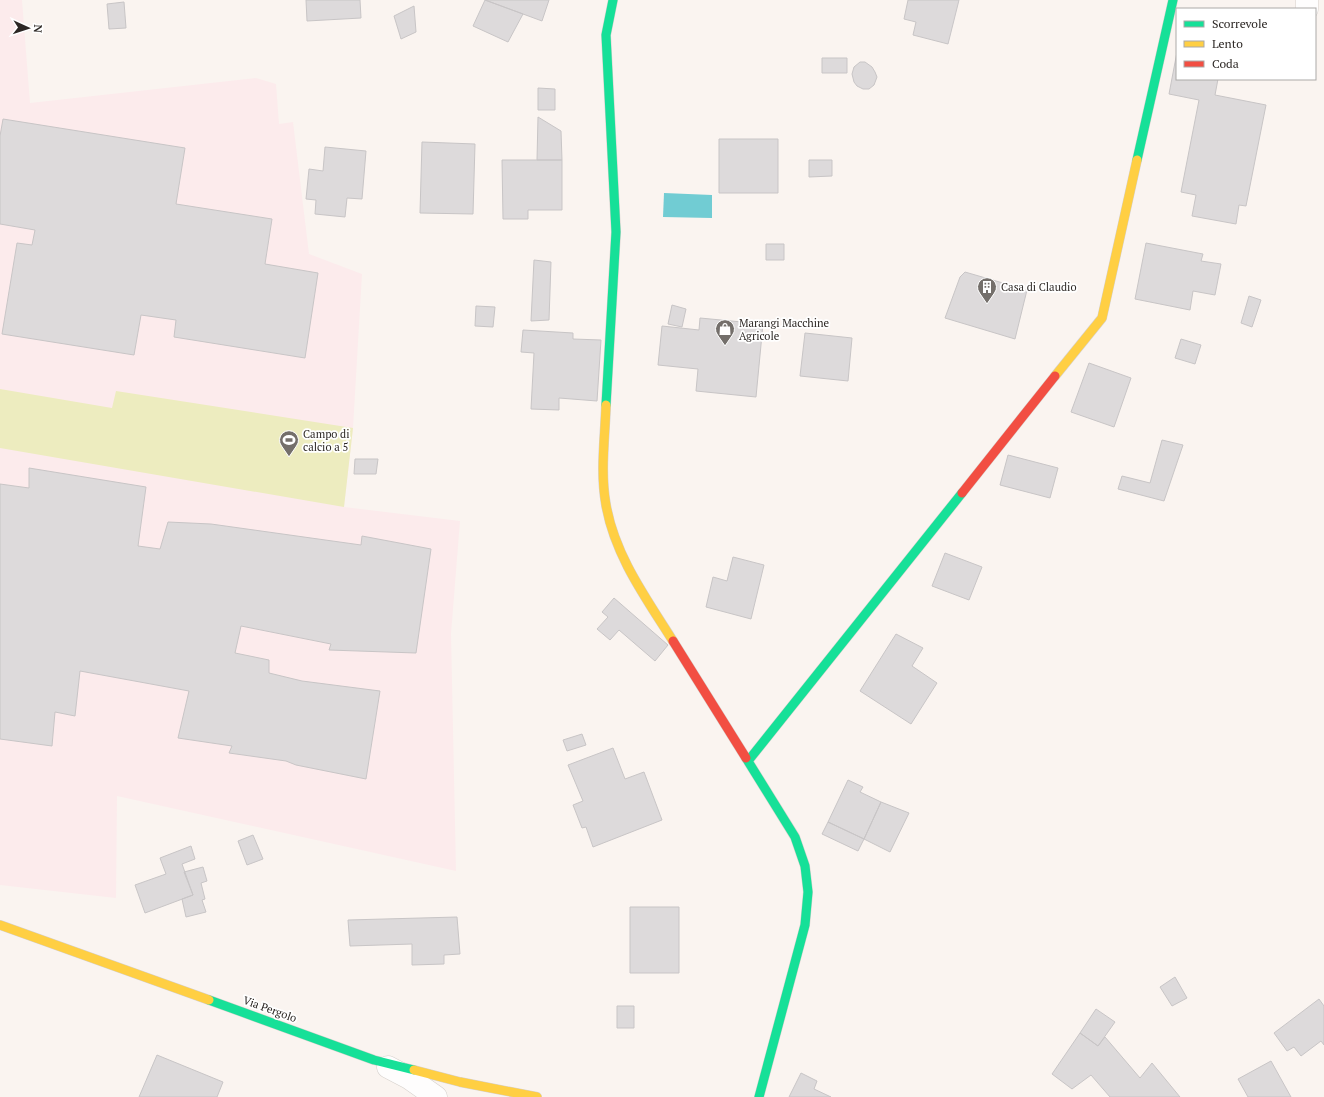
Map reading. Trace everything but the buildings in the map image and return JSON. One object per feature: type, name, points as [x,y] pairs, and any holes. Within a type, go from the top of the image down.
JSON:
[{"type":"street","points":[[613,0],[606,35],[616,232],[603,466],[606,505],[614,536],[627,567],[795,837],[805,866],[808,892],[805,925],[759,1097]]},
{"type":"street","points":[[748,761],[1102,318],[1173,0]]},
{"type":"street","name":"Via Pergolo","points":[[0,925],[374,1060],[460,1082],[537,1097]]},
{"type":"street","points":[[374,1060],[409,1078],[436,1097]]},
{"type":"shaded area","points":[[0,0],[22,0],[30,103],[256,78],[276,84],[279,124],[293,122],[309,254],[362,274],[353,428],[344,507],[460,521],[451,634],[456,871],[117,796],[116,898],[0,885]]},
{"type":"green space","points":[[0,389],[112,408],[116,391],[353,428],[344,507],[0,448]]},
{"type":"water","points":[[664,193],[712,195],[712,218],[663,217]]},
{"type":"traffic: fast","points":[[606,405],[616,232],[606,35],[613,0]]},
{"type":"traffic: fast","points":[[1137,160],[1173,0]]},
{"type":"traffic: fast","points":[[748,761],[962,493]]},
{"type":"traffic: fast","points":[[746,758],[795,837],[805,866],[808,892],[805,925],[759,1097]]},
{"type":"traffic: fast","points":[[209,1000],[374,1060],[414,1070]]},
{"type":"traffic: slow","points":[[1055,376],[1102,318],[1137,160]]},
{"type":"traffic: slow","points":[[606,405],[603,480],[610,524],[616,542],[642,593],[673,641]]},
{"type":"traffic: slow","points":[[0,925],[209,1000]]},
{"type":"traffic: slow","points":[[414,1070],[460,1082],[537,1097]]},
{"type":"traffic: jam","points":[[962,493],[1055,376]]},
{"type":"traffic: jam","points":[[673,641],[746,758]]},
{"type":"place","name":"Casa di Claudio","points":[[987,304]]},
{"type":"place","name":"Marangi Macchine Agricole","points":[[725,346]]},
{"type":"place","name":"Campo di calcio a 5","points":[[289,457]]}]
